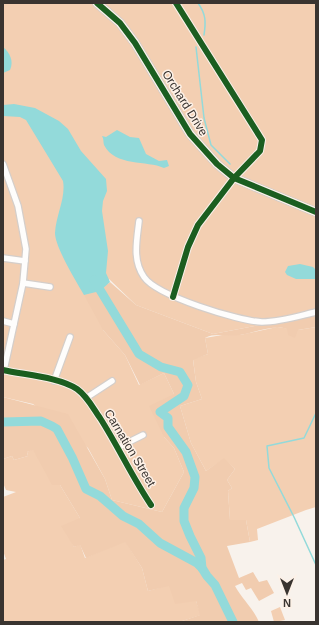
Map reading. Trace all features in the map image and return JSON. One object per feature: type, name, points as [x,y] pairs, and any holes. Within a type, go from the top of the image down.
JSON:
[{"type":"street","name":"Orchard Drive","points":[[97,3],[120,23],[135,43],[190,134],[217,164],[234,178],[316,212]]},
{"type":"street","points":[[173,297],[188,247],[198,225],[234,178],[260,151],[262,140],[176,3]]},
{"type":"street","points":[[3,164],[9,176],[22,223],[26,249],[23,283],[3,370]]},
{"type":"street","points":[[138,221],[136,254],[144,277],[151,285],[173,297],[243,319],[263,322],[316,312]]},
{"type":"street","points":[[3,258],[25,260]]},
{"type":"street","points":[[23,283],[50,287]]},
{"type":"street","points":[[3,321],[14,324]]},
{"type":"street","points":[[54,381],[70,337]]},
{"type":"street","name":"Carnation Street","points":[[3,370],[54,381],[77,389],[86,398],[119,447],[140,488],[151,505]]},
{"type":"street","points":[[86,398],[112,381]]},
{"type":"street","points":[[119,447],[142,435]]},
{"type":"shaded area","points":[[3,3],[316,3],[316,314],[213,334],[136,305],[109,279],[103,330],[125,355],[139,385],[164,373],[174,394],[164,437],[174,448],[184,472],[162,512],[112,500],[105,479],[88,448],[33,404],[3,397]]},
{"type":"shaded area","points":[[110,282],[136,305],[213,334],[316,314],[316,327],[298,330],[295,338],[288,335],[287,329],[275,328],[240,335],[213,335],[205,338],[208,354],[193,360],[196,382],[202,399],[180,406],[191,443],[206,471],[224,458],[235,469],[227,480],[232,488],[228,491],[230,520],[246,520],[250,542],[227,546],[239,578],[253,572],[259,582],[267,580],[274,593],[259,601],[251,588],[246,590],[242,583],[235,586],[254,612],[259,622],[179,622],[200,615],[196,601],[175,604],[169,586],[148,591],[142,568],[125,542],[86,558],[80,545],[74,547],[61,526],[80,518],[60,485],[52,485],[33,450],[27,452],[28,456],[14,460],[12,456],[3,459],[3,397],[68,414],[105,479],[112,500],[162,512],[184,472],[174,448],[164,437],[149,406],[174,394],[164,373],[140,385],[125,355],[103,330],[84,295],[98,291]]},
{"type":"shaded area","points":[[277,327],[298,330],[316,327],[316,507],[257,529],[258,540],[250,542],[246,520],[230,520],[228,491],[232,488],[227,480],[235,469],[224,459],[206,471],[191,443],[180,406],[202,399],[196,382],[193,359],[208,354],[205,338],[222,335],[240,335]]},
{"type":"shaded area","points":[[33,449],[44,467],[60,485],[80,518],[71,540],[74,547],[80,544],[85,558],[125,541],[142,568],[148,591],[169,585],[196,601],[201,615],[179,622],[3,622],[3,560],[6,559],[3,551],[3,497],[16,492],[6,490],[3,483],[3,459],[12,456],[14,460],[28,456],[27,452]]},
{"type":"shaded area","points":[[280,607],[285,620],[274,622],[271,611]]},
{"type":"water","points":[[3,47],[8,52],[12,63],[10,70],[3,73]]},
{"type":"water","points":[[14,104],[35,108],[59,121],[68,129],[81,151],[106,179],[107,191],[103,201],[102,211],[108,251],[106,273],[110,282],[100,291],[84,295],[58,247],[55,233],[63,194],[63,181],[26,120],[20,117],[3,116],[3,105]]},
{"type":"water","points":[[117,130],[130,137],[139,138],[146,154],[159,161],[167,160],[169,166],[164,168],[123,160],[116,157],[109,152],[104,145],[102,136],[106,137]]},
{"type":"water","points":[[300,264],[313,267],[316,270],[316,279],[296,279],[287,275],[285,272],[288,266]]},
{"type":"waterway","points":[[198,3],[205,18],[204,35]]},
{"type":"waterway","points":[[196,47],[204,118],[211,145],[230,164]]},
{"type":"waterway","points":[[94,280],[139,354],[161,367],[180,372],[188,385],[184,396],[160,412],[168,418],[168,427],[186,452],[195,477],[194,488],[184,508],[184,521],[201,558],[202,568],[215,585],[233,622]]},
{"type":"waterway","points":[[316,413],[304,438],[267,446],[269,468],[316,565]]},
{"type":"waterway","points":[[3,422],[41,421],[57,429],[72,457],[86,489],[100,496],[123,516],[139,524],[160,543],[197,563],[202,568]]},
{"type":"cycle path","points":[[97,3],[120,23],[135,43],[190,134],[217,164],[234,178],[316,212]]},
{"type":"cycle path","points":[[173,297],[188,247],[198,225],[234,178],[260,151],[262,140],[176,3]]},
{"type":"cycle path","points":[[3,370],[61,382],[70,385],[81,392],[90,402],[100,418],[151,505]]}]
